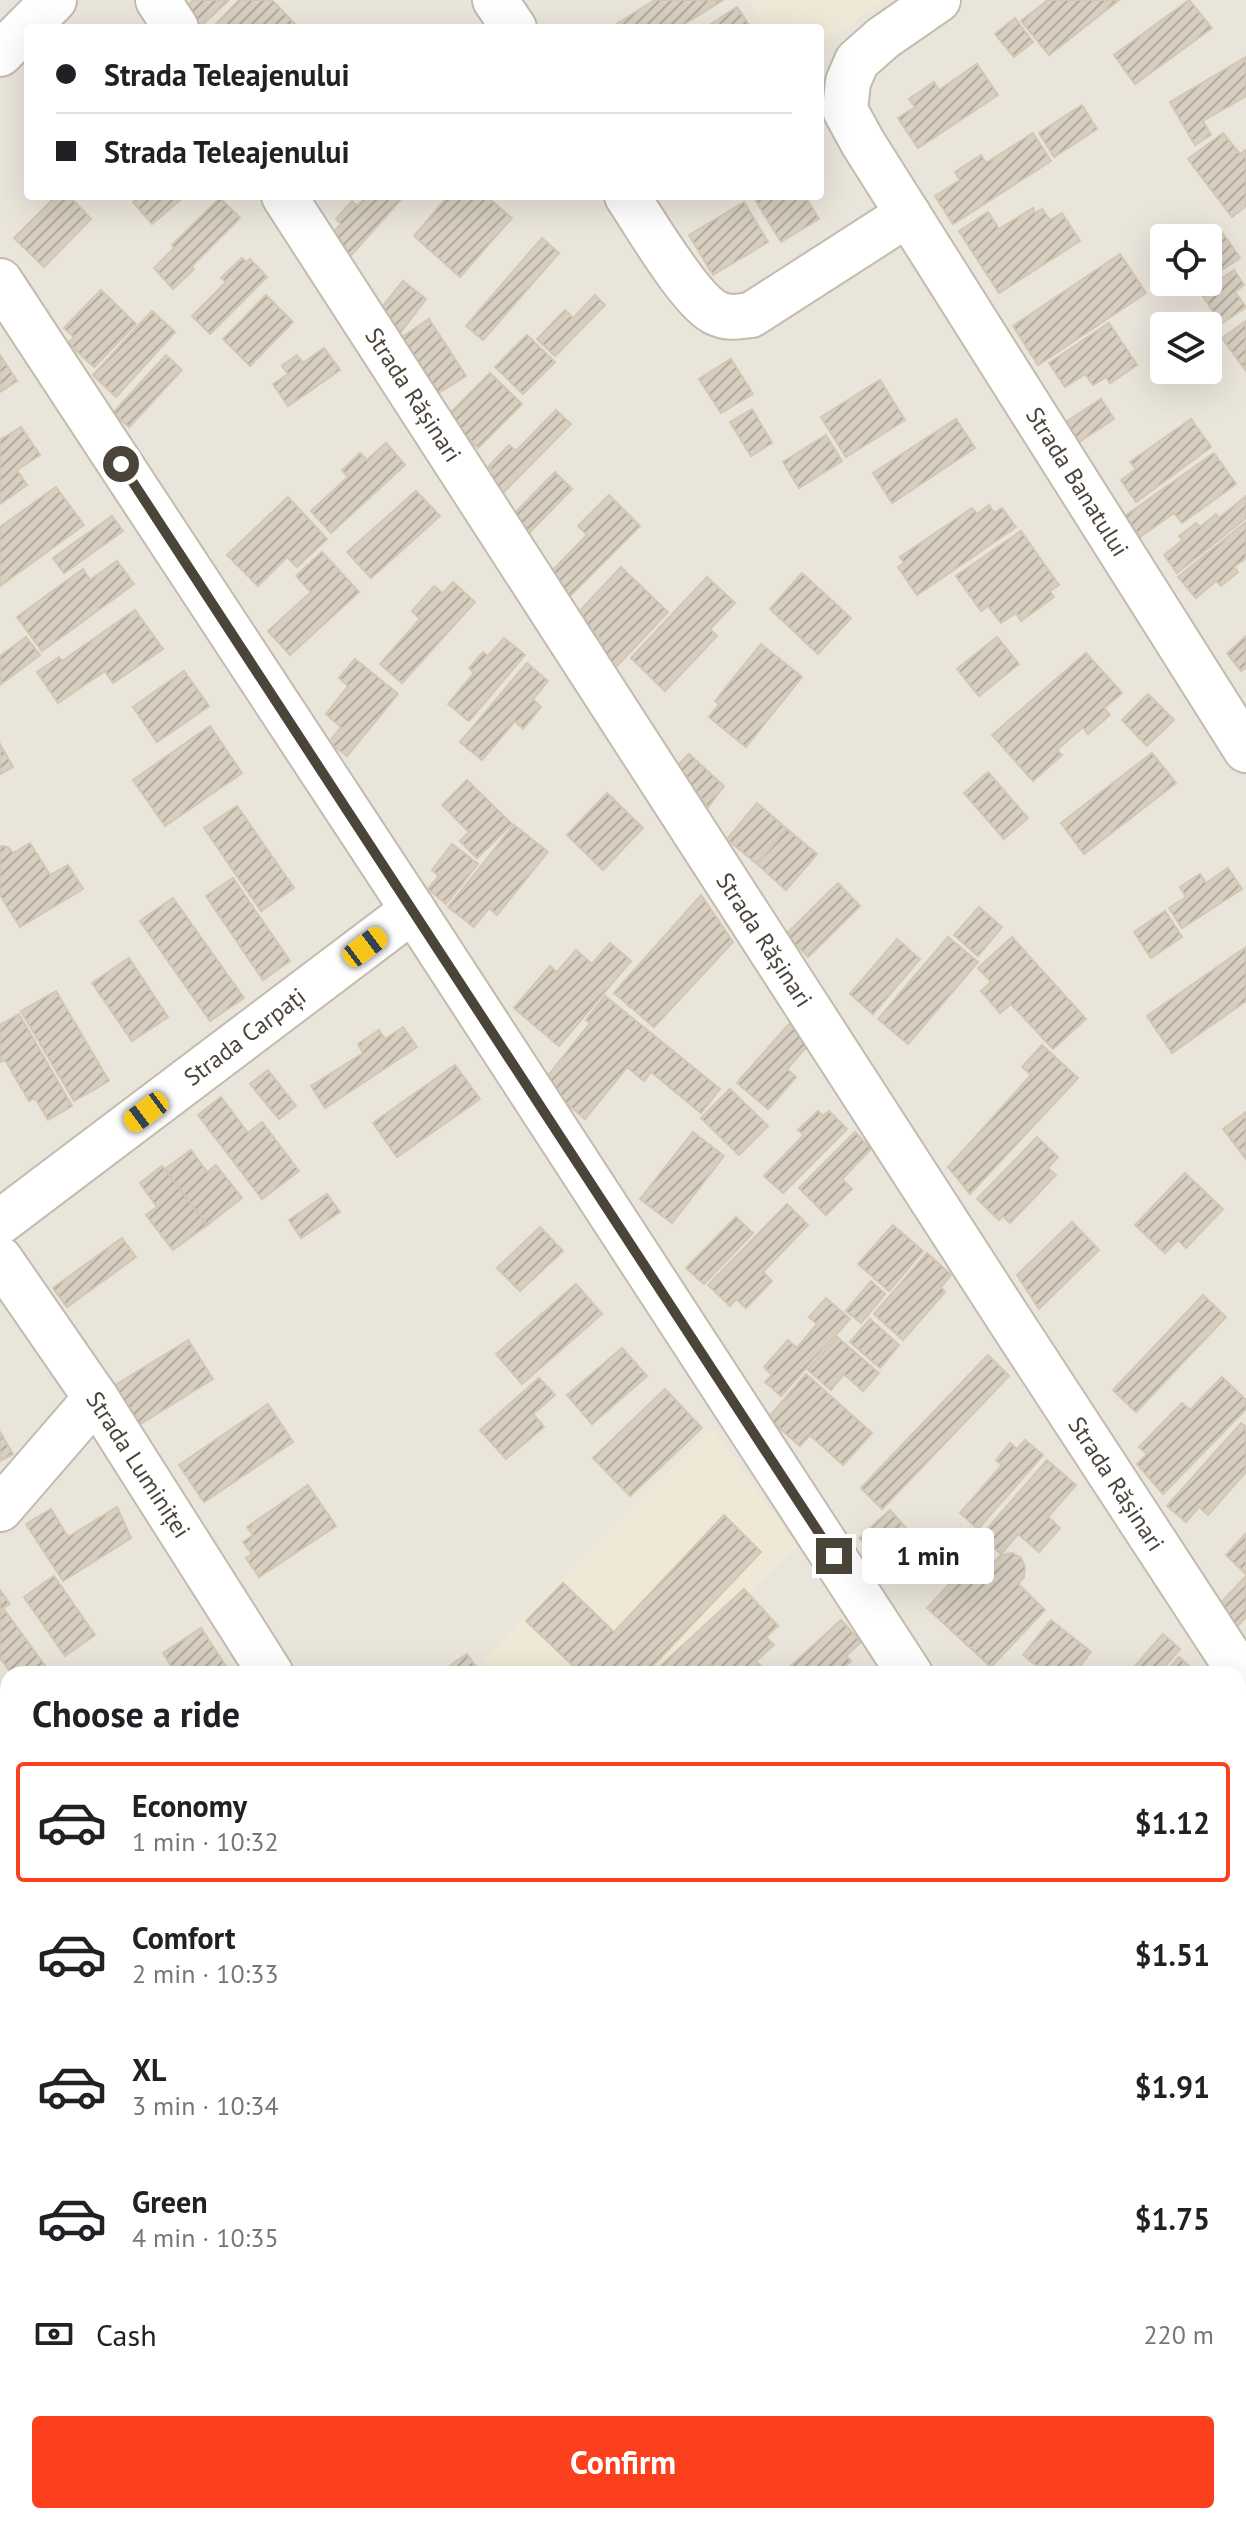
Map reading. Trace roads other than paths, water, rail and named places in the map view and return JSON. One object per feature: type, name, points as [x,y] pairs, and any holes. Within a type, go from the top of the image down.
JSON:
[{"type":"street","points":[[30,24],[54,0]]},
{"type":"street","points":[[158,0],[173,24]]},
{"type":"street","points":[[495,0],[511,24]]},
{"type":"street","name":"Strada Banatului","points":[[938,0],[883,38],[857,61],[848,82],[845,110],[1246,750]]},
{"type":"street","points":[[0,54],[24,30]]},
{"type":"street","name":"Strada Rășinari","points":[[287,200],[1236,1666]]},
{"type":"street","points":[[630,200],[685,283],[712,311],[731,318],[751,315],[908,214]]},
{"type":"street","points":[[0,281],[905,1666]]},
{"type":"street","name":"Strada Carpați","points":[[0,1222],[413,910]]},
{"type":"street","name":"Strada Luminiței","points":[[0,1259],[96,1398],[266,1666]]},
{"type":"street","points":[[0,1509],[96,1398]]}]
